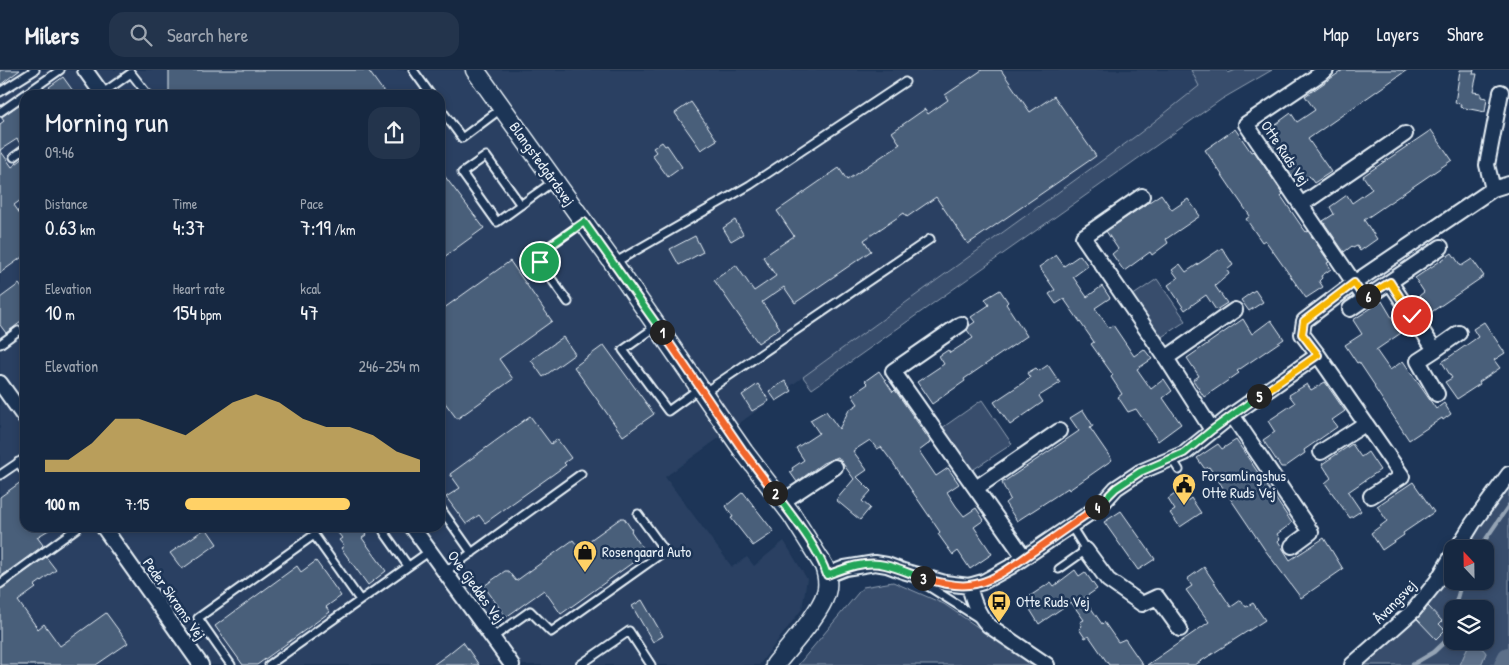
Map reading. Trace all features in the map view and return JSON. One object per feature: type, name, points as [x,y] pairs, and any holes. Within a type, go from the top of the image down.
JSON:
[{"type":"street","points":[[85,70],[98,90]]},
{"type":"street","name":"Blangstedgårdsvej","points":[[475,70],[657,325],[744,452],[782,502],[824,566],[827,575]]},
{"type":"street","name":"Otte Ruds Vej","points":[[1326,70],[1246,124],[1365,299]]},
{"type":"street","points":[[1493,190],[1487,165],[1501,92]]},
{"type":"street","name":"Otte Ruds Vej","points":[[1301,205],[1405,134]]},
{"type":"street","points":[[1371,496],[1402,476],[1302,334],[1304,321],[1354,283],[1493,190],[1509,184]]},
{"type":"street","points":[[1142,196],[1083,237],[1166,358],[1212,430]]},
{"type":"street","points":[[1350,309],[1442,248]]},
{"type":"street","points":[[1390,282],[1435,350]]},
{"type":"street","points":[[1166,358],[1235,310]]},
{"type":"street","points":[[961,324],[893,371],[1024,557]]},
{"type":"street","points":[[1437,394],[1418,361],[1459,333]]},
{"type":"street","points":[[775,665],[818,608],[826,594],[827,575],[845,568],[875,563],[887,565],[931,580],[969,586],[983,582],[997,575],[1100,506],[1116,488],[1140,472],[1176,465],[1184,453],[1212,430],[1318,355]]},
{"type":"street","points":[[0,383],[20,411]]},
{"type":"street","points":[[1232,415],[1311,532],[1292,546]]},
{"type":"street","points":[[1321,452],[1365,424]]},
{"type":"street","points":[[976,488],[1059,431]]},
{"type":"street","points":[[782,502],[835,467]]},
{"type":"street","points":[[1463,540],[1509,474]]},
{"type":"street","name":"Peder Skrams Vej","points":[[107,532],[201,665]]},
{"type":"street","name":"Ove Gjeddes Vej","points":[[416,532],[512,665]]},
{"type":"street","points":[[1086,550],[1108,580],[1142,604],[1157,597],[1180,629]]},
{"type":"street","name":"Åvangsvej","points":[[1352,665],[1414,610],[1444,569]]},
{"type":"street","points":[[969,586],[978,613],[988,625],[1047,665]]},
{"type":"lane","points":[[0,92],[36,70]]},
{"type":"lane","points":[[37,90],[60,70]]},
{"type":"lane","points":[[413,70],[427,90]]},
{"type":"lane","points":[[106,90],[130,71],[144,90]]},
{"type":"lane","points":[[614,264],[750,185],[905,82]]},
{"type":"lane","points":[[0,112],[20,100]]},
{"type":"lane","points":[[445,115],[462,138],[502,108]]},
{"type":"lane","points":[[14,157],[20,153]]},
{"type":"lane","points":[[521,205],[486,156],[462,173],[498,222],[555,181]]},
{"type":"lane","points":[[568,302],[540,262],[541,252],[584,222]]},
{"type":"lane","points":[[657,325],[624,350],[668,411],[930,239]]},
{"type":"lane","points":[[0,344],[18,331]]},
{"type":"lane","points":[[0,474],[18,462],[20,465]]},
{"type":"lane","points":[[445,572],[581,474]]},
{"type":"lane","points":[[445,513],[472,553]]},
{"type":"lane","points":[[492,638],[530,611],[551,632],[665,551],[638,514]]},
{"type":"lane","points":[[1059,569],[1086,550],[1071,526]]},
{"type":"lane","points":[[0,584],[65,532]]},
{"type":"lane","points":[[384,532],[408,566]]},
{"type":"lane","points":[[231,665],[198,618],[314,535],[360,600]]},
{"type":"lane","points":[[269,665],[430,551]]},
{"type":"lane","points":[[903,571],[960,605],[988,625]]},
{"type":"lane","points":[[580,665],[629,631],[651,665]]},
{"type":"shaded area","points":[[0,70],[1191,70],[1199,86],[1140,133],[665,477],[732,567],[747,557],[754,566],[784,541],[807,579],[802,609],[759,665],[0,665]]},
{"type":"shaded area","points":[[1191,70],[1226,70],[1228,73],[1236,70],[1272,70],[1222,99],[812,389],[803,377],[1140,133],[1199,86]]},
{"type":"shaded area","points":[[1157,279],[1186,321],[1157,340],[1129,298]]},
{"type":"shaded area","points":[[982,400],[1012,444],[971,471],[942,428]]},
{"type":"shaded area","points":[[1509,485],[1509,665],[1481,665],[1486,653],[1484,650],[1494,650],[1494,600],[1444,600],[1444,650],[1466,650],[1460,665],[1359,665],[1444,571],[1444,590],[1494,590],[1494,540],[1469,540]]},
{"type":"shaded area","points":[[893,582],[944,604],[1033,665],[798,665],[863,587]]},
{"type":"shaded area","points":[[1466,650],[1484,650],[1486,653],[1481,665],[1460,665]]},
{"type":"building","points":[[0,70],[20,70],[0,85]]},
{"type":"building","points":[[169,70],[368,70],[382,90],[169,90]]},
{"type":"building","points":[[982,70],[1001,70],[1030,112],[1054,96],[1096,156],[968,244],[936,197],[907,217],[904,213],[864,240],[871,251],[795,303],[784,287],[762,302],[780,328],[758,343],[714,280],[736,265],[754,291],[776,276],[763,257],[794,236],[777,211],[839,168],[847,180],[900,144],[892,132],[925,109],[928,114],[948,100],[945,95]]},
{"type":"building","points":[[1343,70],[1407,70],[1308,139],[1331,172],[1314,183],[1309,176],[1297,184],[1268,141],[1274,137],[1269,129],[1291,113],[1297,122],[1315,110],[1305,96]]},
{"type":"building","points":[[1460,70],[1474,70],[1473,74],[1477,74],[1473,92],[1481,93],[1481,97],[1487,98],[1485,112],[1460,107],[1461,104],[1455,103]]},
{"type":"building","points":[[63,77],[72,90],[51,90],[49,87]]},
{"type":"building","points":[[691,102],[717,140],[701,150],[675,113]]},
{"type":"building","points":[[20,104],[20,144],[17,139],[0,150],[0,124],[4,121],[1,117]]},
{"type":"building","points":[[1235,129],[1251,152],[1254,151],[1283,194],[1281,196],[1329,262],[1327,263],[1331,269],[1321,276],[1322,278],[1319,281],[1323,287],[1306,298],[1265,240],[1262,242],[1246,219],[1250,216],[1205,150]]},
{"type":"building","points":[[1431,130],[1452,160],[1364,220],[1377,239],[1360,251],[1357,246],[1353,248],[1352,246],[1344,252],[1323,221],[1334,214],[1330,207],[1347,195],[1352,203],[1372,189],[1363,176]]},
{"type":"building","points":[[662,142],[665,146],[667,145],[682,167],[668,177],[652,155],[656,152],[653,148]]},
{"type":"building","points":[[0,150],[12,167],[20,161],[20,201],[14,205],[20,214],[20,259],[0,273]]},
{"type":"building","points":[[445,177],[484,228],[445,256]]},
{"type":"building","points":[[1161,194],[1172,210],[1188,199],[1200,216],[1166,239],[1168,243],[1152,255],[1150,252],[1124,271],[1112,254],[1118,249],[1106,231]]},
{"type":"building","points":[[735,220],[743,234],[731,241],[723,228]]},
{"type":"building","points":[[695,236],[703,252],[679,265],[670,249]]},
{"type":"building","points":[[1222,248],[1233,265],[1227,270],[1229,274],[1215,286],[1227,303],[1216,310],[1206,295],[1185,310],[1168,285],[1178,278],[1172,270],[1180,264],[1186,272]]},
{"type":"building","points":[[1452,253],[1461,266],[1472,259],[1484,276],[1430,313],[1419,296],[1424,292],[1415,278]]},
{"type":"building","points":[[1056,255],[1064,266],[1080,255],[1088,266],[1073,277],[1087,297],[1102,286],[1110,298],[1095,308],[1109,328],[1113,325],[1134,356],[1144,349],[1152,359],[1137,369],[1151,389],[1164,379],[1172,391],[1163,398],[1181,424],[1158,441],[1136,409],[1128,412],[1118,397],[1122,394],[1111,377],[1113,375],[1091,344],[1094,342],[1064,299],[1056,304],[1049,294],[1055,290],[1039,267]]},
{"type":"building","points":[[510,261],[552,321],[499,359],[513,379],[457,419],[445,403],[445,307]]},
{"type":"building","points":[[19,284],[20,285],[20,323],[6,333],[0,325],[0,298]]},
{"type":"building","points":[[1000,290],[1008,302],[1006,304],[1027,336],[964,379],[965,381],[932,404],[917,382],[944,364],[939,356],[948,350],[950,353],[973,338],[967,330],[975,322],[971,317],[989,305],[985,299]]},
{"type":"building","points":[[1255,290],[1263,302],[1249,311],[1241,300]]},
{"type":"building","points":[[1382,301],[1401,333],[1376,350],[1390,370],[1403,361],[1436,409],[1444,403],[1451,414],[1409,440],[1359,362],[1357,363],[1345,345],[1362,334],[1353,320]]},
{"type":"building","points":[[1243,319],[1252,334],[1271,320],[1284,339],[1237,371],[1239,373],[1204,397],[1193,380],[1199,376],[1187,358]]},
{"type":"building","points":[[1484,322],[1505,353],[1494,360],[1500,368],[1457,399],[1445,382],[1452,378],[1442,362],[1478,337],[1473,329]]},
{"type":"building","points":[[563,337],[575,354],[543,377],[531,360]]},
{"type":"building","points":[[604,345],[654,414],[623,436],[574,367]]},
{"type":"building","points":[[1048,365],[1060,383],[1039,396],[1043,402],[1010,425],[994,402],[1030,378],[1027,373],[1036,368],[1039,371]]},
{"type":"building","points":[[879,371],[893,392],[895,390],[931,442],[919,451],[936,476],[948,468],[959,484],[947,492],[956,506],[964,516],[976,508],[984,520],[974,527],[992,554],[970,569],[958,551],[953,555],[938,534],[940,532],[893,463],[881,447],[877,449],[870,440],[853,451],[867,470],[857,477],[871,491],[862,501],[870,508],[860,520],[836,500],[854,479],[838,457],[823,463],[797,482],[790,472],[793,470],[792,468],[804,460],[796,448],[819,433],[810,420],[826,411],[839,429],[849,410],[858,404],[852,395],[868,384],[865,381]]},
{"type":"building","points":[[785,381],[792,391],[776,401],[769,391]]},
{"type":"building","points":[[1325,382],[1345,411],[1332,420],[1337,427],[1304,450],[1305,453],[1285,467],[1281,467],[1263,440],[1275,432],[1268,421],[1295,403],[1289,395],[1307,384],[1311,390]]},
{"type":"building","points":[[758,384],[769,401],[752,411],[742,395]]},
{"type":"building","points":[[1083,410],[1093,426],[1090,428],[1112,460],[1069,490],[1068,488],[1017,521],[1005,503],[1010,499],[1002,483],[1079,431],[1070,418]]},
{"type":"building","points":[[530,416],[551,444],[557,439],[571,458],[564,463],[566,465],[485,523],[479,515],[466,524],[446,497],[460,488],[450,474]]},
{"type":"building","points":[[1236,440],[1292,523],[1277,534],[1280,539],[1278,541],[1290,560],[1324,538],[1343,569],[1301,598],[1265,550],[1209,467],[1205,469],[1197,458],[1218,444],[1222,449]]},
{"type":"building","points":[[1352,444],[1361,457],[1368,452],[1380,470],[1348,492],[1361,511],[1350,518],[1325,483],[1331,478],[1322,464]]},
{"type":"building","points":[[1413,482],[1434,512],[1382,550],[1371,533],[1387,521],[1377,506]]},
{"type":"building","points":[[20,483],[20,532],[45,532],[37,537],[43,545],[40,548],[0,577],[0,497]]},
{"type":"building","name":"Forsamlingshus Otte Ruds Vej","points":[[1179,491],[1186,502],[1191,498],[1201,513],[1180,527],[1170,513],[1175,510],[1168,499]]},
{"type":"building","points":[[743,492],[774,532],[753,546],[731,518],[733,517],[726,506]]},
{"type":"building","points":[[1121,511],[1155,559],[1138,570],[1104,522]]},
{"type":"building","points":[[621,518],[624,518],[646,553],[561,614],[544,590],[506,617],[484,586],[505,571],[508,571],[516,581],[573,540],[579,548]]},
{"type":"building","points":[[200,532],[209,532],[217,544],[182,569],[170,553]]},
{"type":"building","points":[[337,532],[364,532],[366,535],[362,538],[386,571],[368,585],[341,548],[344,546],[339,540],[342,538]]},
{"type":"building","points":[[46,557],[56,570],[34,586],[36,588],[18,601],[38,629],[44,624],[60,646],[106,613],[128,643],[96,665],[0,665],[0,589]]},
{"type":"building","points":[[316,561],[341,596],[326,607],[330,612],[257,665],[243,665],[215,626],[297,566],[301,572]]},
{"type":"building","points":[[1204,567],[1231,607],[1241,600],[1246,607],[1253,603],[1265,620],[1195,665],[1147,665],[1209,622],[1186,590],[1192,586],[1187,579]]},
{"type":"building","points":[[1075,570],[1079,576],[1085,572],[1097,589],[1084,598],[1102,624],[1104,622],[1118,642],[1125,639],[1143,665],[1109,665],[1089,636],[1085,638],[1079,629],[1082,626],[1080,622],[1084,620],[1071,602],[1039,624],[1024,600],[1051,582],[1054,586]]},
{"type":"building","points":[[642,600],[663,636],[653,642],[632,606]]},
{"type":"building","points":[[1428,606],[1442,621],[1439,624],[1444,631],[1436,639],[1417,619]]},
{"type":"building","points":[[463,642],[479,665],[433,665],[447,655]]},
{"type":"waterway","points":[[1485,540],[1509,505]]},
{"type":"waterway","points":[[1457,600],[1459,590]]},
{"type":"waterway","points":[[1412,665],[1434,652],[1444,643]]},
{"type":"waterway","points":[[1506,665],[1509,659]]},
{"type":"place","name":"Forsamlingshus Otte Ruds Vej","points":[[1184,506]]},
{"type":"place","name":"Rosengaard Auto","points":[[585,573]]},
{"type":"place","name":"Otte Ruds Vej","points":[[999,623]]},
{"type":"route","points":[[540,262],[541,252],[584,222],[744,452],[792,515],[824,566],[827,575],[845,568],[875,563],[887,565],[931,580],[969,586],[997,575],[1100,506],[1116,488],[1140,472],[1184,453],[1232,415],[1318,355],[1302,334],[1304,321],[1354,283],[1365,299],[1390,282],[1412,316]]}]
